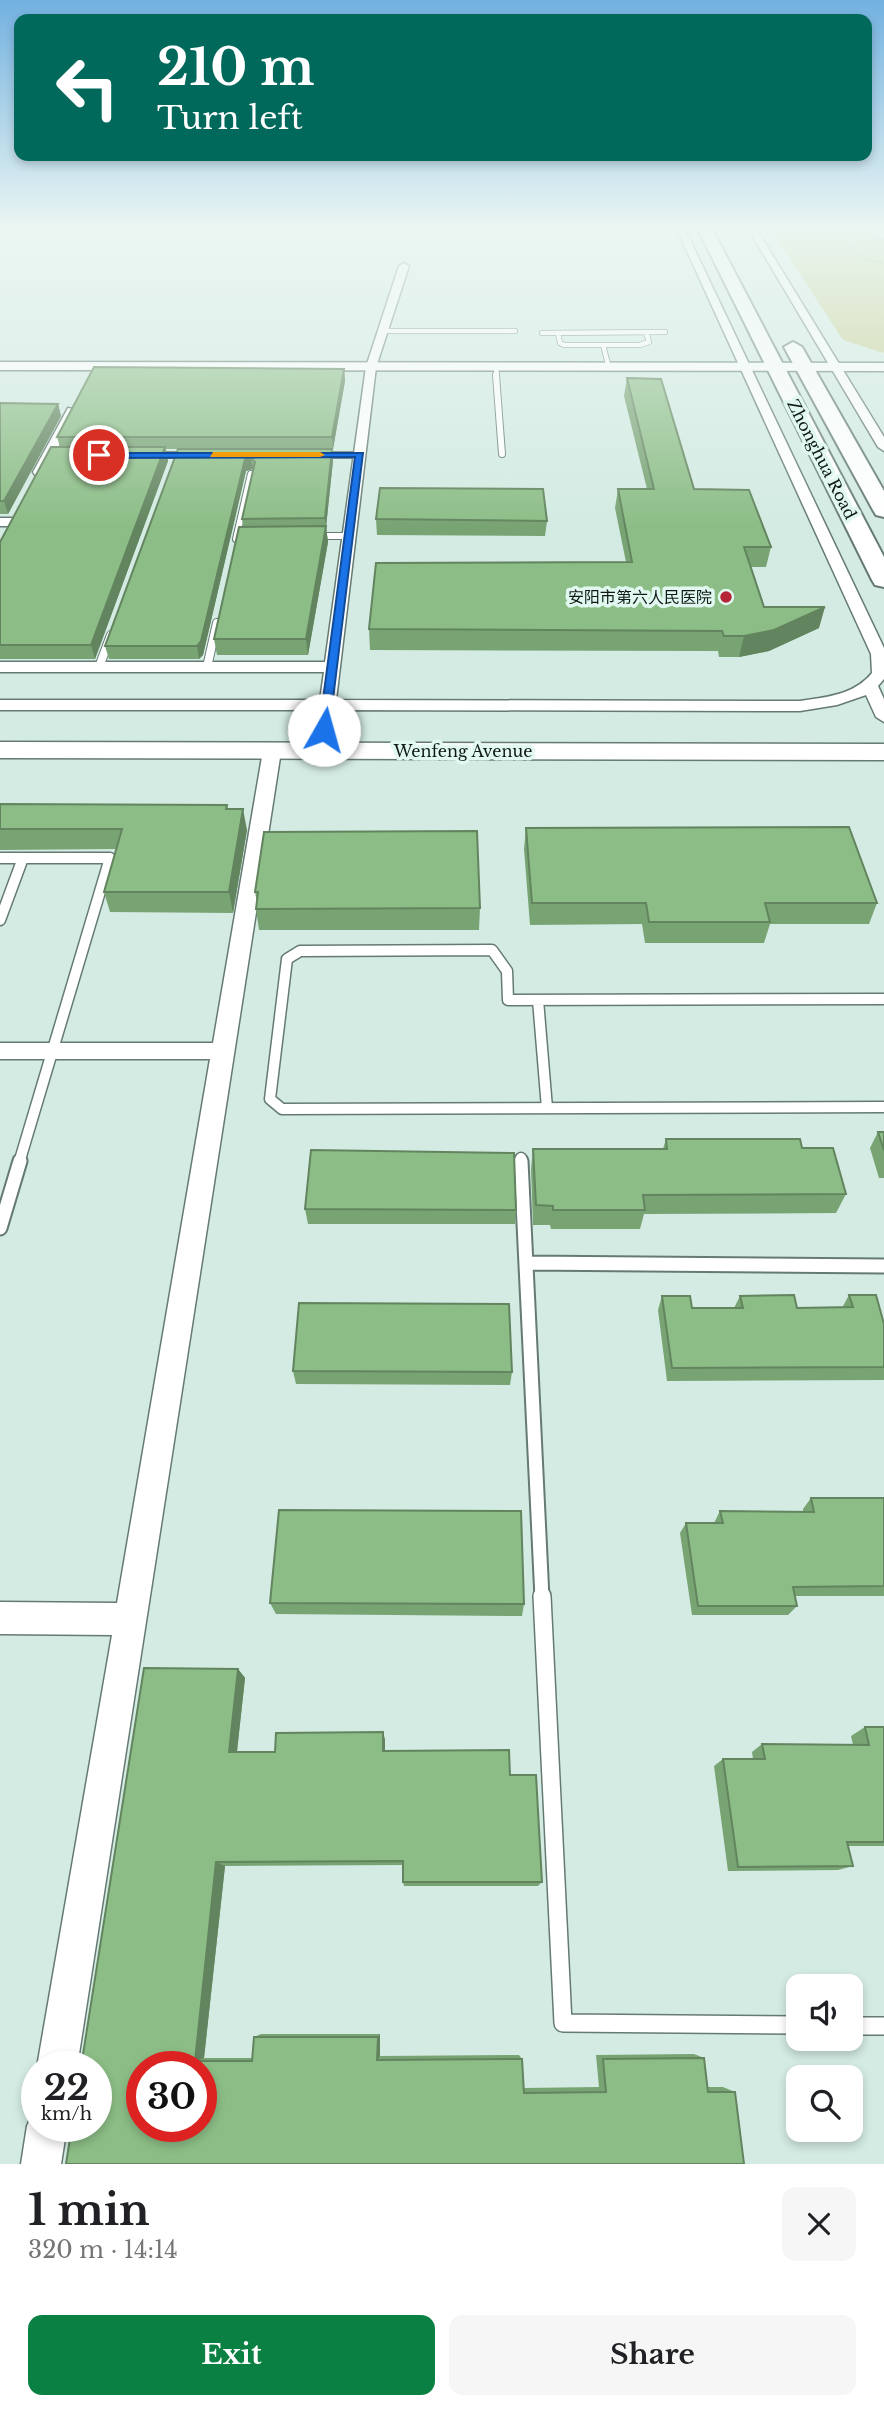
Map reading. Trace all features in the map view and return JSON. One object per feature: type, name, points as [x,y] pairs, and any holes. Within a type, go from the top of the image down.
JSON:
[{"type":"highway","name":"Zhonghua Road","points":[[755,326],[884,580]]},
{"type":"highway","name":"Zhonghua Road","points":[[785,332],[884,510]]},
{"type":"main road","name":"Wenfeng Avenue","points":[[0,729],[326,718],[884,730]]},
{"type":"main road","name":"Wenfeng Avenue","points":[[0,750],[884,752]]},
{"type":"street","points":[[326,718],[371,367],[384,326]]},
{"type":"street","points":[[0,705],[326,718],[800,706],[858,695],[880,674],[882,665],[879,654],[726,326]]},
{"type":"street","points":[[811,326],[884,447]]},
{"type":"street","points":[[0,366],[92,372],[371,367],[881,367]]},
{"type":"street","points":[[31,488],[55,455],[70,406]]},
{"type":"street","points":[[5,539],[11,518]]},
{"type":"street","points":[[0,667],[332,667]]},
{"type":"street","points":[[870,685],[884,717]]},
{"type":"street","points":[[60,2051],[272,751]]},
{"type":"street","points":[[0,1051],[223,1051]]},
{"type":"street","points":[[0,1618],[130,1619]]},
{"type":"street","points":[[41,2164],[44,2142]]},
{"type":"lane","points":[[382,331],[515,331]]},
{"type":"lane","points":[[558,333],[560,343],[564,345],[603,345],[647,344],[646,332]]},
{"type":"lane","points":[[542,333],[665,332]]},
{"type":"lane","points":[[603,345],[609,368]]},
{"type":"lane","points":[[496,368],[502,454]]},
{"type":"lane","points":[[150,455],[202,455]]},
{"type":"lane","points":[[172,467],[176,455]]},
{"type":"lane","points":[[307,455],[360,455]]},
{"type":"lane","points":[[234,550],[251,474]]},
{"type":"lane","points":[[237,537],[250,536]]},
{"type":"lane","points":[[299,536],[349,536]]},
{"type":"lane","points":[[207,667],[219,615]]},
{"type":"lane","points":[[99,667],[113,630]]},
{"type":"lane","points":[[0,858],[110,858],[0,1228]]},
{"type":"lane","points":[[0,920],[23,858]]},
{"type":"lane","points":[[884,999],[508,1000],[506,971],[492,950],[300,951],[287,960],[270,1099],[282,1109],[884,1107]]},
{"type":"lane","points":[[538,1000],[547,1108]]},
{"type":"lane","points":[[521,1158],[563,2023],[786,2025]]},
{"type":"lane","points":[[526,1263],[884,1266]]},
{"type":"lane","points":[[863,2026],[884,2026]]},
{"type":"green space","points":[[834,326],[884,326],[884,353],[843,340]]},
{"type":"building","points":[[94,367],[344,369],[332,437],[57,437]]},
{"type":"building","points":[[627,378],[661,379],[694,489],[749,490],[771,547],[744,547],[764,607],[825,607],[774,630],[744,636],[724,636],[722,631],[369,629],[376,563],[632,562],[618,489],[654,489]]},
{"type":"building","points":[[0,403],[58,404],[4,501],[0,501]]},
{"type":"building","points":[[51,447],[165,447],[91,645],[0,645],[0,542]]},
{"type":"building","points":[[178,449],[332,449],[325,518],[242,519],[255,462],[251,457],[245,459],[201,641],[197,646],[105,646]]},
{"type":"building","points":[[380,488],[543,489],[547,521],[376,519]]},
{"type":"building","points":[[326,526],[306,639],[214,639],[239,527]]},
{"type":"building","points":[[0,804],[227,805],[226,809],[243,809],[229,892],[104,892],[122,829],[0,829]]},
{"type":"building","points":[[849,827],[877,903],[765,903],[770,922],[649,922],[646,903],[532,903],[526,828]]},
{"type":"building","points":[[477,831],[480,908],[256,909],[258,892],[255,892],[264,832]]},
{"type":"building","points":[[878,1132],[884,1132],[884,1150]]},
{"type":"building","points":[[666,1139],[800,1139],[802,1148],[833,1148],[846,1194],[643,1195],[645,1210],[553,1210],[553,1206],[536,1205],[533,1149],[667,1149]]},
{"type":"building","points":[[311,1150],[514,1153],[516,1210],[305,1209]]},
{"type":"building","points":[[794,1295],[797,1308],[853,1307],[849,1295],[876,1295],[884,1324],[884,1367],[672,1368],[662,1296],[690,1296],[692,1308],[743,1308],[740,1296]]},
{"type":"building","points":[[299,1303],[509,1304],[512,1372],[293,1371]]},
{"type":"building","points":[[811,1498],[884,1498],[884,1586],[793,1587],[797,1606],[698,1606],[686,1523],[723,1523],[720,1511],[814,1512]]},
{"type":"building","points":[[279,1510],[521,1511],[524,1604],[270,1603]]},
{"type":"building","points":[[144,1668],[238,1669],[229,1752],[275,1752],[276,1733],[383,1732],[383,1751],[509,1750],[510,1775],[536,1775],[542,1882],[403,1882],[403,1861],[216,1862],[196,2051],[126,2051],[126,2142],[217,2142],[217,2061],[252,2061],[254,2037],[378,2037],[377,2060],[522,2059],[524,2093],[606,2092],[603,2059],[704,2058],[708,2092],[735,2092],[744,2164],[66,2164],[69,2142],[112,2142],[112,2051],[84,2051]]},
{"type":"building","points":[[865,1727],[884,1727],[884,1842],[847,1842],[853,1866],[738,1867],[723,1759],[765,1759],[762,1744],[869,1745]]},
{"type":"slow traffic","points":[[213,455],[320,455]]},
{"type":"place","name":"安阳市第六人民医院","points":[[726,597]]},
{"type":"route","points":[[99,455],[360,455],[324,730]]}]
